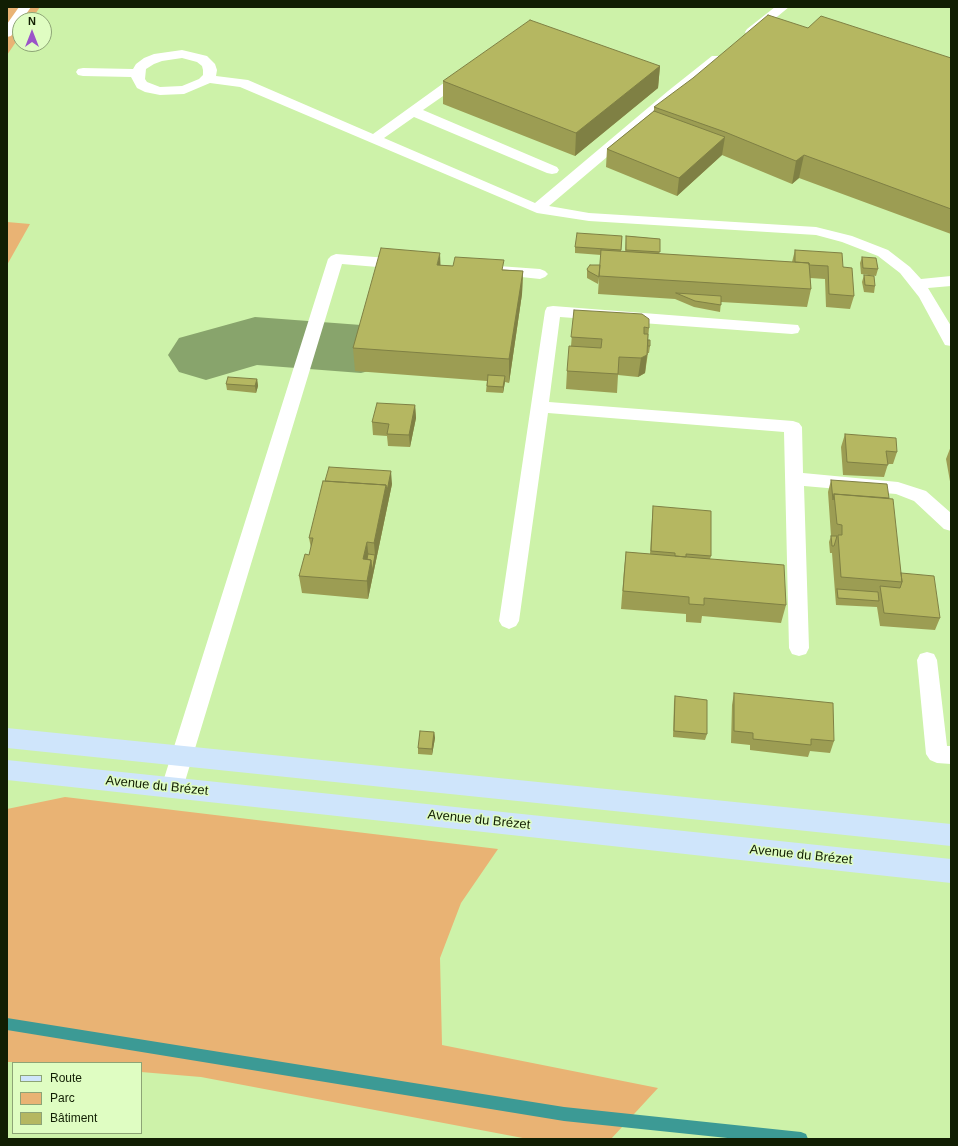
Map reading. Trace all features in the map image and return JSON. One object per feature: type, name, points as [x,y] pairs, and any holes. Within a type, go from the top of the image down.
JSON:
[{"type":"main road","points":[[7,738],[951,835]]},
{"type":"main road","name":"Avenue du Brézet","points":[[7,770],[951,871]]},
{"type":"lane","points":[[7,33],[25,7]]},
{"type":"lane","points":[[740,41],[782,7]]},
{"type":"lane","points":[[537,209],[673,94],[728,50]]},
{"type":"lane","points":[[182,54],[202,59],[208,64],[210,70],[206,78],[195,87],[184,90],[160,91],[150,89],[142,85],[138,79],[138,73],[141,67],[149,61],[159,57],[182,54]]},
{"type":"lane","points":[[374,139],[472,70]]},
{"type":"lane","points":[[83,72],[138,73]]},
{"type":"lane","points":[[206,78],[243,83],[537,209],[589,217],[816,231],[847,239],[883,253],[905,270],[926,295],[951,341]]},
{"type":"lane","points":[[413,112],[552,170]]},
{"type":"lane","points":[[172,788],[336,259],[414,265]]},
{"type":"lane","points":[[485,270],[540,274]]},
{"type":"lane","points":[[917,284],[951,280]]},
{"type":"lane","points":[[509,621],[553,311],[792,329]]},
{"type":"lane","points":[[540,407],[794,427],[799,648]]},
{"type":"lane","points":[[795,479],[898,488],[920,496],[951,524]]},
{"type":"lane","points":[[927,660],[937,754],[951,755]]},
{"type":"green space","points":[[7,7],[40,7],[37,12],[12,12],[12,48],[7,55]]},
{"type":"green space","points":[[7,222],[30,224],[7,265]]},
{"type":"green space","points":[[65,797],[498,849],[461,903],[440,958],[442,1045],[658,1088],[611,1139],[528,1139],[201,1077],[142,1072],[142,1062],[7,1062],[7,809]]},
{"type":"building","points":[[768,15],[808,28],[821,16],[951,58],[951,209],[804,155],[796,161],[725,132],[654,107],[693,78]]},
{"type":"building","points":[[530,20],[660,66],[576,133],[443,81]]},
{"type":"building","points":[[654,111],[725,137],[679,178],[607,149]]},
{"type":"building","points":[[577,233],[622,236],[621,250],[575,247]]},
{"type":"building","points":[[626,236],[660,239],[660,252],[626,250]]},
{"type":"building","points":[[381,248],[440,253],[437,265],[453,266],[455,257],[504,260],[502,270],[523,271],[509,359],[353,348]]},
{"type":"building","points":[[601,250],[809,263],[811,289],[599,276]]},
{"type":"building","points":[[795,250],[842,253],[843,267],[852,268],[854,296],[829,294],[828,266],[809,265],[809,263],[795,262]]},
{"type":"building","points":[[862,257],[876,258],[878,269],[863,268]]},
{"type":"building","points":[[590,265],[600,265],[599,277],[588,271],[587,269]]},
{"type":"building","points":[[864,275],[874,276],[875,286],[865,285]]},
{"type":"building","points":[[676,293],[721,296],[721,305],[695,301]]},
{"type":"building","points":[[574,310],[642,314],[649,319],[649,328],[644,327],[644,334],[648,334],[647,355],[641,358],[619,357],[618,374],[567,371],[569,346],[601,348],[602,339],[571,337]]},
{"type":"building","points":[[648,340],[650,340],[650,346],[648,346]]},
{"type":"building","points":[[488,375],[505,376],[503,387],[487,386]]},
{"type":"building","points":[[228,377],[257,379],[255,386],[226,384]]},
{"type":"building","points":[[377,403],[415,405],[409,435],[387,434],[389,424],[372,422]]},
{"type":"building","points":[[845,434],[896,438],[897,452],[886,451],[888,465],[847,462]]},
{"type":"building","points":[[329,467],[391,471],[387,491],[386,485],[325,481]]},
{"type":"building","points":[[831,480],[887,484],[889,498],[834,494],[833,500]]},
{"type":"building","points":[[323,481],[386,485],[374,543],[367,542],[363,559],[371,560],[367,581],[299,576],[305,554],[309,555],[313,538],[309,538]]},
{"type":"building","points":[[834,494],[893,499],[902,582],[841,577],[838,535],[842,535],[842,525],[837,524]]},
{"type":"building","points":[[653,506],[711,511],[711,556],[686,554],[686,557],[675,556],[675,553],[651,551]]},
{"type":"building","points":[[831,536],[837,536],[834,546],[832,546]]},
{"type":"building","points":[[626,552],[784,565],[786,605],[704,598],[704,605],[689,604],[689,597],[623,591]]},
{"type":"building","points":[[368,554],[375,555],[372,572],[371,560],[367,559]]},
{"type":"building","points":[[901,573],[934,576],[940,618],[884,613],[880,586],[900,588],[902,582]]},
{"type":"building","points":[[837,589],[878,592],[879,601],[838,598]]},
{"type":"building","points":[[734,693],[833,703],[834,741],[811,739],[811,745],[753,739],[753,733],[734,731]]},
{"type":"building","points":[[675,696],[707,700],[707,734],[674,731]]},
{"type":"building","points":[[420,731],[434,732],[432,749],[418,748]]},
{"type":"waterway","points":[[7,1024],[564,1114],[801,1139]]},
{"type":"taxiway","points":[[206,355],[255,341],[361,349]]}]
